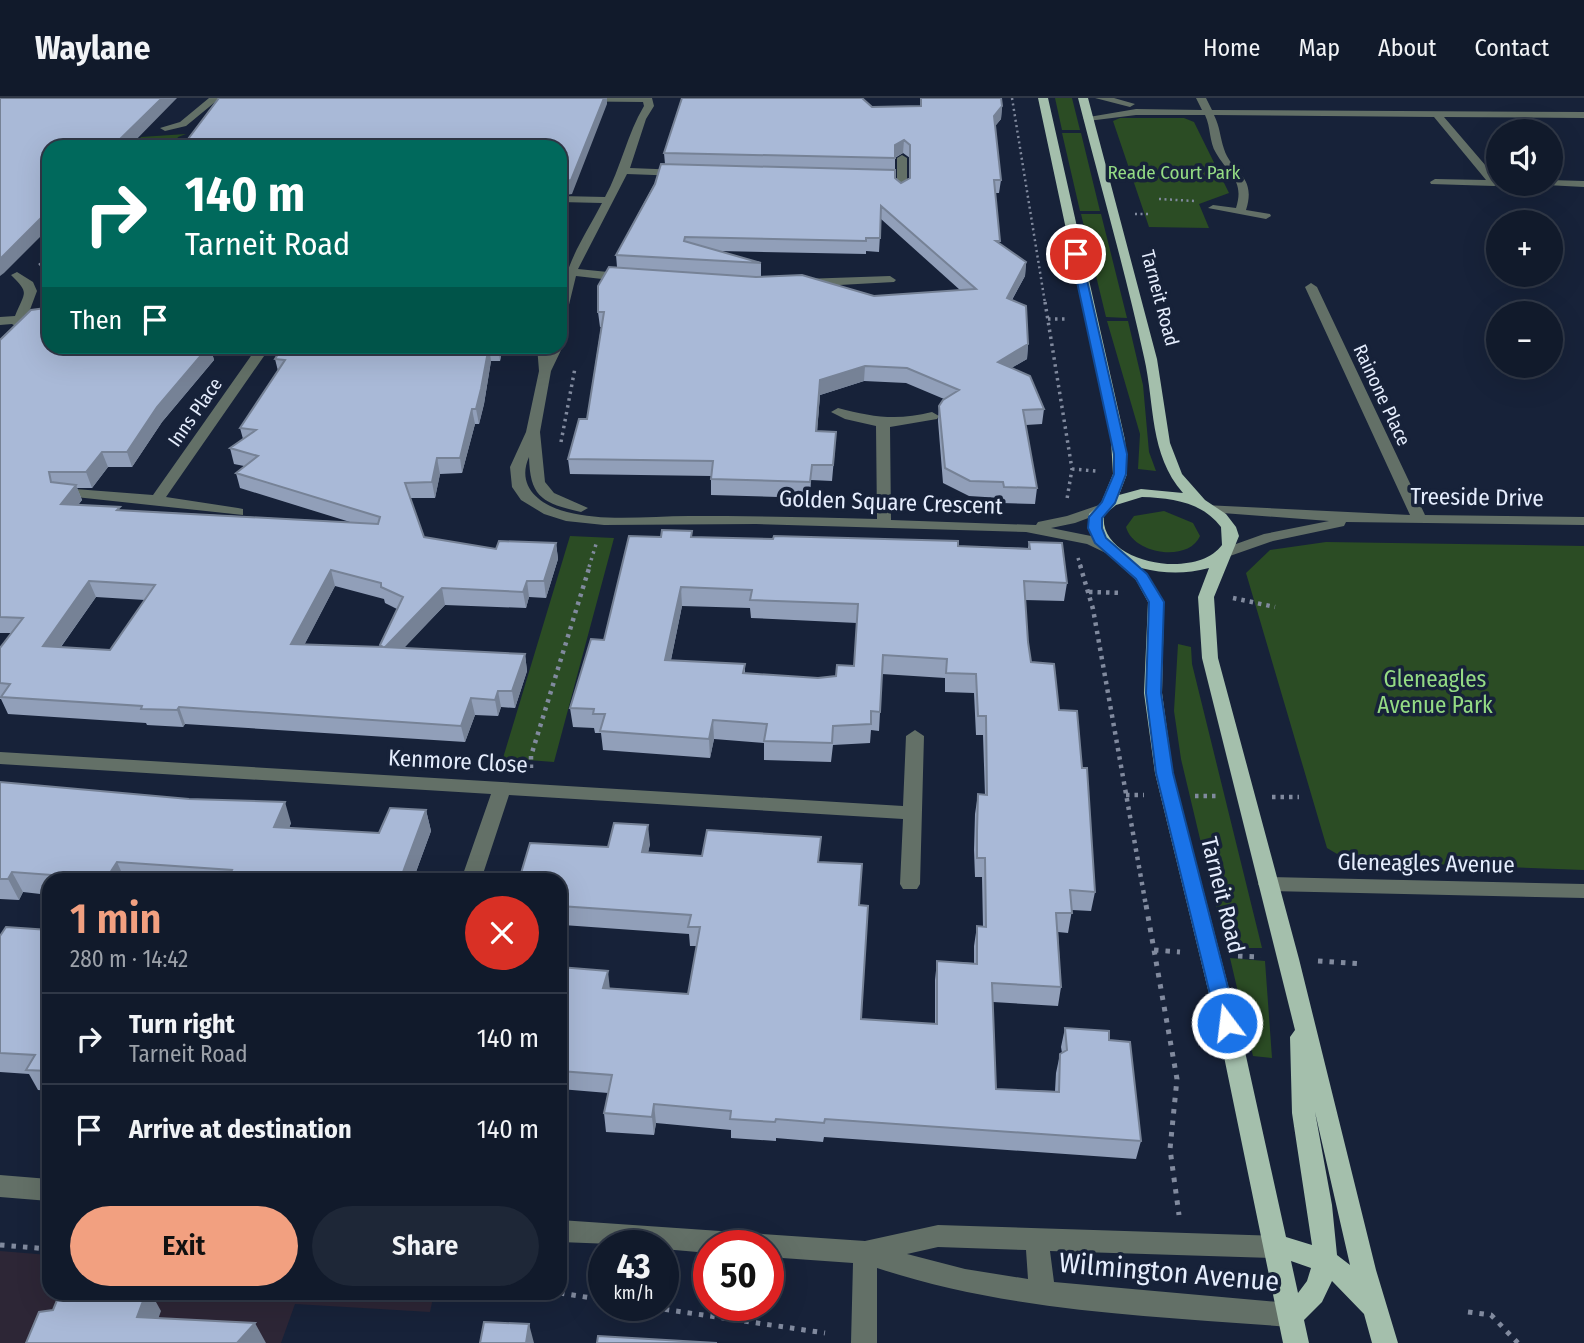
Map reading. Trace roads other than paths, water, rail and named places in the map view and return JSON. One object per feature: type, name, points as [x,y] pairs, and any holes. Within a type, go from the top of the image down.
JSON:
[{"type":"main road","points":[[1043,98],[1118,440],[1120,474],[1096,517],[1095,528],[1113,552],[1160,569],[1195,568],[1224,554]]},
{"type":"main road","name":"Tarneit Road","points":[[1083,98],[1151,359],[1163,443],[1175,475],[1230,529],[1232,541],[1206,597],[1210,658],[1300,1005],[1364,1270],[1385,1343]]},
{"type":"main road","points":[[1105,505],[1141,493],[1182,496],[1205,505]]},
{"type":"main road","name":"Tarneit Road","points":[[1113,552],[1142,577],[1156,602],[1153,693],[1169,795],[1233,1047],[1296,1343]]},
{"type":"main road","points":[[1290,1315],[1308,1302],[1320,1284],[1325,1260],[1320,1203],[1301,1088],[1300,1005]]},
{"type":"main road","points":[[1276,1247],[1299,1250],[1325,1260],[1364,1294],[1378,1315]]},
{"type":"street","points":[[165,128],[183,124],[215,98]]},
{"type":"street","points":[[541,98],[646,99],[649,106],[641,119],[624,172],[567,280]]},
{"type":"street","points":[[1100,98],[1134,104],[1431,109],[1584,115]]},
{"type":"street","points":[[633,99],[641,119]]},
{"type":"street","points":[[1088,118],[1115,112],[1205,105]]},
{"type":"street","points":[[1205,105],[1215,126],[1219,151],[1243,185],[1240,212]]},
{"type":"street","points":[[1431,109],[1584,108]]},
{"type":"street","points":[[1431,109],[1486,172]]},
{"type":"street","points":[[901,191],[902,158]]},
{"type":"street","points":[[624,172],[699,173]]},
{"type":"street","points":[[888,176],[902,177]]},
{"type":"street","points":[[1435,183],[1486,183]]},
{"type":"street","points":[[1563,183],[1584,184]]},
{"type":"street","points":[[567,199],[610,200]]},
{"type":"street","points":[[1213,208],[1266,216]]},
{"type":"street","points":[[17,275],[29,284],[32,291],[20,321]]},
{"type":"street","points":[[567,282],[640,278]]},
{"type":"street","points":[[796,283],[890,280]]},
{"type":"street","name":"Rainone Place","points":[[1311,287],[1419,519]]},
{"type":"street","points":[[0,327],[42,318]]},
{"type":"street","points":[[0,321],[42,323]]},
{"type":"street","name":"Inns Place","points":[[156,500],[259,354]]},
{"type":"street","name":"Golden Square Crescent","points":[[544,354],[545,371]]},
{"type":"street","name":"Golden Square Crescent","points":[[553,354],[545,371],[533,432],[517,467],[519,487],[526,497],[549,511],[566,517],[604,521],[756,520]]},
{"type":"street","points":[[838,412],[883,424],[916,422],[932,416]]},
{"type":"street","points":[[883,424],[884,524]]},
{"type":"street","name":"Golden Square Crescent","points":[[533,432],[537,452],[533,473],[536,483],[543,493],[568,505],[604,511],[756,520],[1070,528],[1113,552]]},
{"type":"street","points":[[62,492],[156,500],[239,512]]},
{"type":"street","name":"Golden Square Crescent","points":[[1070,528],[1105,505]]},
{"type":"street","name":"Treeside Drive","points":[[1205,505],[1370,519],[1584,521]]},
{"type":"street","name":"Treeside Drive","points":[[1224,554],[1291,531],[1370,519]]},
{"type":"street","points":[[910,884],[915,736]]},
{"type":"street","name":"Kenmore Close","points":[[0,758],[913,813]]},
{"type":"street","points":[[473,873],[502,788]]},
{"type":"street","name":"Gleneagles Avenue","points":[[1268,884],[1584,891]]},
{"type":"street","points":[[0,1186],[42,1189]]},
{"type":"street","name":"Wilmington Avenue","points":[[567,1231],[865,1252],[939,1236],[1276,1247]]},
{"type":"street","name":"Wilmington Avenue","points":[[1037,1239],[1042,1292]]},
{"type":"street","points":[[864,1343],[865,1252]]},
{"type":"street","name":"Wilmington Avenue","points":[[865,1252],[903,1267],[1042,1292],[1290,1315]]},
{"type":"park label","name":"Reade Court Park","points":[[1174,172]]},
{"type":"park label","name":"Gleneagles Avenue Park","points":[[1435,692]]}]
